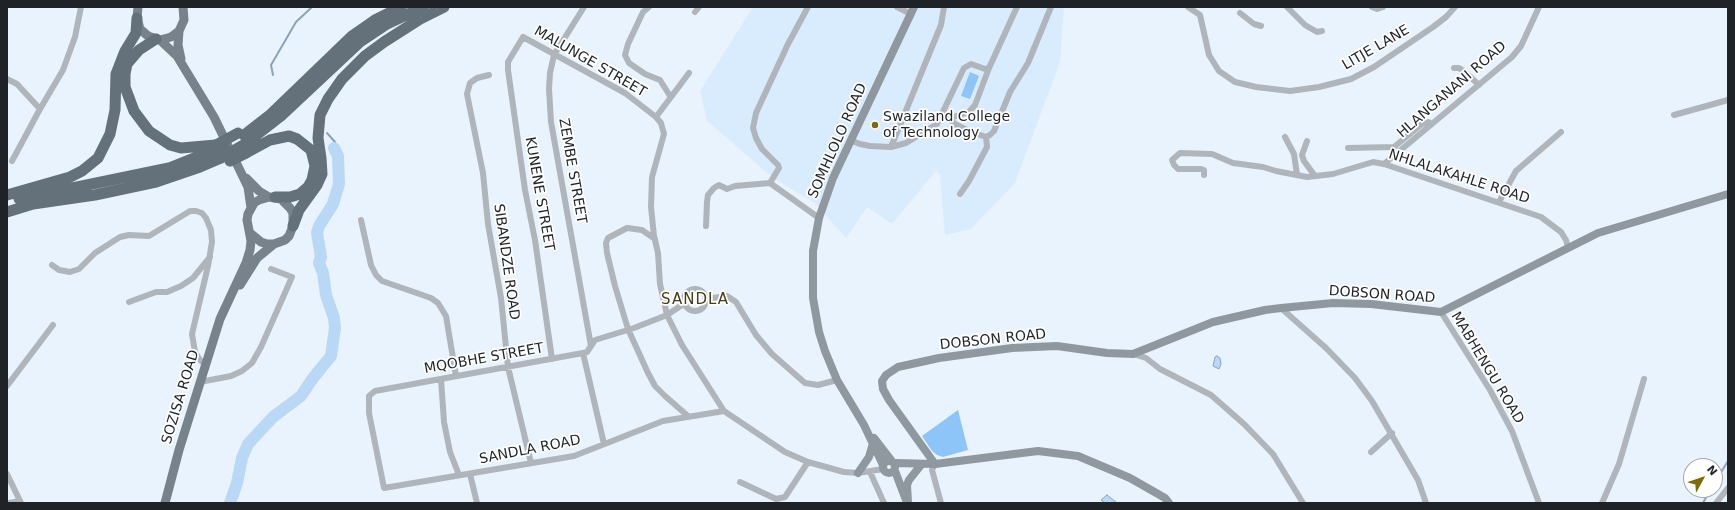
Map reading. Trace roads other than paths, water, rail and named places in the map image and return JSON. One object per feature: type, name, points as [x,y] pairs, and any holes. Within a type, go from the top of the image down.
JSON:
[{"type":"highway","points":[[7,212],[33,204],[95,195],[156,182],[226,160],[243,141],[352,36],[375,20],[401,7]]},
{"type":"highway","points":[[243,141],[281,116],[360,42],[387,24],[423,7]]},
{"type":"highway","points":[[293,226],[299,210],[317,185],[322,174],[322,158],[318,138],[320,115],[328,99],[342,79],[365,56],[420,19],[444,7]]},
{"type":"highway","points":[[7,195],[70,177],[82,171],[98,158],[104,149],[111,128],[115,110],[116,74],[125,51],[136,33],[137,11]]},
{"type":"highway","points":[[158,39],[139,50],[127,64],[125,74],[125,87],[134,111],[149,132],[170,145],[181,148],[220,146],[243,141],[270,140],[284,136],[297,139],[311,150],[315,166],[312,180],[308,188],[300,194],[290,197],[272,197]]},
{"type":"highway","points":[[7,202],[169,168],[220,146]]},
{"type":"main road","points":[[183,7],[184,20],[179,31],[178,45],[179,55],[185,68]]},
{"type":"main road","points":[[137,11],[138,24],[144,33],[158,39],[177,56],[185,68],[214,117],[248,187],[250,208],[247,220],[250,233],[250,250],[246,263],[228,300]]},
{"type":"main road","points":[[158,39],[171,37],[179,31]]},
{"type":"main road","points":[[228,300],[242,283],[257,258],[274,244],[285,240],[292,231],[294,220],[290,208],[281,199],[272,197],[251,184],[240,170]]},
{"type":"main road","points":[[250,208],[259,200],[272,197]]},
{"type":"main road","points":[[250,233],[260,242],[274,244]]},
{"type":"main road","name":"SOZISA ROAD","points":[[165,503],[179,450],[205,364],[228,300]]},
{"type":"street","points":[[12,161],[62,70],[75,37],[81,7]]},
{"type":"street","name":"ZEMBE STREET","points":[[584,7],[554,55],[550,78],[551,122],[591,346]]},
{"type":"street","points":[[649,7],[643,12],[625,54],[629,63],[645,74],[660,80],[670,96]]},
{"type":"street","points":[[770,183],[779,168],[778,165],[762,149],[756,138],[753,128],[756,113],[788,44],[808,7]]},
{"type":"street","points":[[897,7],[912,10]]},
{"type":"street","points":[[891,147],[938,32],[944,7]]},
{"type":"street","points":[[940,119],[950,119],[969,112],[975,105],[989,68],[1017,7]]},
{"type":"street","points":[[986,137],[994,130],[1010,92],[1028,63],[1051,7]]},
{"type":"street","name":"LITJE LANE","points":[[1188,7],[1200,15],[1209,55],[1219,71],[1235,82],[1256,87],[1290,91],[1319,87],[1351,79],[1374,67],[1433,28],[1446,18],[1455,7]]},
{"type":"street","points":[[1287,7],[1305,25],[1317,32],[1322,31]]},
{"type":"street","points":[[1372,7],[1383,7]]},
{"type":"street","name":"HLANGANANI ROAD","points":[[1384,164],[1512,57],[1521,46],[1539,7]]},
{"type":"street","name":"SOMHLOLO ROAD","points":[[907,502],[890,467],[837,380],[825,351],[819,332],[813,298],[813,250],[819,218],[825,197],[850,140],[912,10]]},
{"type":"street","points":[[1240,12],[1254,24],[1261,26]]},
{"type":"street","name":"MALUNGE STREET","points":[[523,37],[625,93],[656,117],[660,123],[664,134],[652,177],[652,206],[660,284],[667,315],[682,345],[724,411],[785,452],[808,462],[844,472],[858,473],[870,472],[890,467]]},
{"type":"street","name":"KUNENE STREET","points":[[523,37],[508,62],[508,70],[525,190],[535,240],[552,359]]},
{"type":"street","points":[[850,140],[870,146],[891,147],[906,143],[928,131],[937,124],[964,68],[971,64],[985,69],[989,68]]},
{"type":"street","points":[[1454,68],[1465,72],[1479,84]]},
{"type":"street","points":[[656,117],[670,96],[689,73]]},
{"type":"street","name":"SIBANDZE ROAD","points":[[488,75],[477,78],[470,83],[467,94],[483,173],[488,224],[501,298],[508,367],[531,463]]},
{"type":"street","points":[[7,79],[17,84],[40,109]]},
{"type":"street","points":[[1674,115],[1728,100]]},
{"type":"street","points":[[950,119],[955,124],[986,137]]},
{"type":"street","points":[[1348,148],[1394,148],[1422,124],[1428,122],[1432,124]]},
{"type":"street","points":[[1499,202],[1516,170],[1561,132]]},
{"type":"street","points":[[960,194],[969,181],[987,147],[986,137]]},
{"type":"street","points":[[1285,137],[1294,154],[1297,175]]},
{"type":"street","points":[[1307,141],[1302,155],[1304,162],[1315,176]]},
{"type":"street","name":"NHLALAKAHLE ROAD","points":[[1204,175],[1204,170],[1201,169],[1178,169],[1174,166],[1172,160],[1180,153],[1212,154],[1233,163],[1263,166],[1276,171],[1307,177],[1333,174],[1373,162],[1384,164],[1541,217],[1561,232],[1568,247]]},
{"type":"street","points":[[706,226],[706,202],[708,195],[714,188],[719,186],[727,189],[735,186],[770,183],[819,218]]},
{"type":"street","name":"DOBSON ROAD","points":[[935,464],[888,400],[883,389],[882,381],[886,375],[898,368],[939,358],[993,350],[1057,346],[1106,353],[1133,354],[1213,322],[1265,310],[1281,308],[1333,303],[1371,304],[1441,312],[1598,233],[1728,194]]},
{"type":"street","points":[[52,265],[59,270],[66,272],[78,269],[95,253],[120,237],[129,235],[143,237],[154,234],[190,211],[202,213],[211,230],[212,242],[210,257],[192,334],[195,352],[200,360],[205,364]]},
{"type":"street","points":[[361,220],[372,265],[376,275],[382,281],[431,298],[438,303],[446,316],[456,376]]},
{"type":"street","points":[[655,240],[642,230],[634,228],[620,230],[606,240],[607,253],[628,330],[639,357],[655,386],[689,417]]},
{"type":"street","points":[[129,302],[156,292],[168,292],[181,286],[193,278],[210,257]]},
{"type":"street","points":[[200,382],[231,376],[242,371],[252,362],[261,347],[292,277],[271,269]]},
{"type":"street","points":[[695,289],[703,292],[706,300],[704,307],[697,311],[689,309],[685,303],[685,295],[695,289]]},
{"type":"street","points":[[706,300],[727,296],[736,302],[756,335],[772,354],[805,383],[818,385],[837,380]]},
{"type":"street","points":[[604,444],[583,353],[587,352],[595,340],[628,330],[667,315],[685,303]]},
{"type":"street","points":[[1281,308],[1326,348],[1355,378],[1372,401],[1392,433],[1418,480],[1426,503]]},
{"type":"street","name":"MABHENGU ROAD","points":[[1441,312],[1490,390],[1512,432],[1539,503]]},
{"type":"street","points":[[7,386],[53,325]]},
{"type":"street","name":"MQOBHE STREET","points":[[384,488],[369,413],[369,396],[381,389],[583,353]]},
{"type":"street","points":[[1133,354],[1146,358],[1160,369],[1211,395],[1244,424],[1273,454],[1297,490],[1303,503]]},
{"type":"street","points":[[440,379],[444,422],[448,444],[459,475]]},
{"type":"street","points":[[1602,503],[1619,464],[1644,379]]},
{"type":"street","name":"SANDLA ROAD","points":[[384,488],[574,456],[653,424],[724,411]]},
{"type":"street","name":"SOMHLOLO ROAD","points":[[864,425],[873,443],[890,467]]},
{"type":"street","points":[[1371,452],[1392,433]]},
{"type":"street","points":[[858,473],[869,457],[873,443]]},
{"type":"street","points":[[890,467],[935,464],[1038,451],[1078,456],[1130,478],[1165,498],[1169,503]]},
{"type":"street","points":[[782,503],[808,462]]},
{"type":"street","points":[[935,464],[932,470],[941,503]]},
{"type":"street","points":[[907,502],[907,485],[918,465]]},
{"type":"street","points":[[870,472],[884,503]]},
{"type":"street","points":[[7,474],[20,502],[9,503]]},
{"type":"street","points":[[470,474],[477,503]]},
{"type":"street","points":[[740,482],[776,499],[785,497]]},
{"type":"street","points":[[1716,503],[1728,488]]},
{"type":"waterway","points":[[273,75],[271,65],[296,22],[312,7]]},
{"type":"waterway","points":[[327,133],[335,142],[334,148]]},
{"type":"waterway","points":[[230,503],[237,483],[242,458],[248,444],[273,417],[301,396],[331,356],[335,328],[334,318],[326,295],[323,273],[319,263],[321,257],[317,233],[319,226],[333,204],[339,184],[338,156],[334,148]]},
{"type":"waterway","points":[[1723,469],[1728,461]]},
{"type":"waterway","points":[[1703,503],[1706,498]]},
{"type":"place","name":"Swaziland College of Technology","points":[[875,125]]},
{"type":"district","name":"SANDLA","points":[[695,300]]}]
